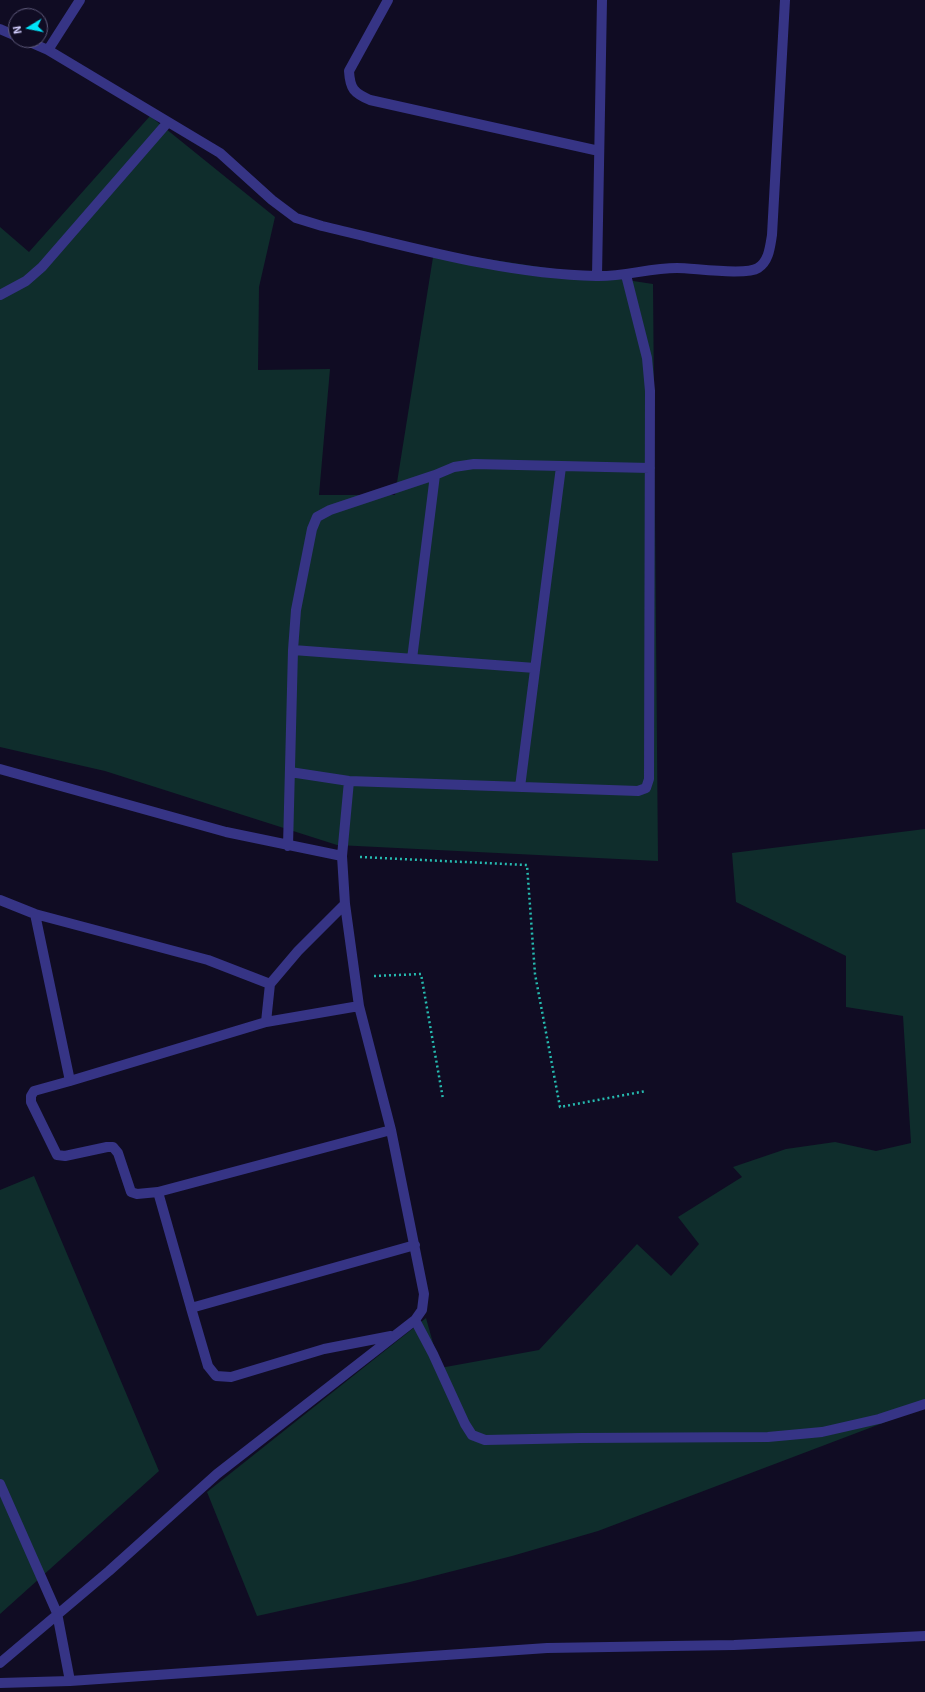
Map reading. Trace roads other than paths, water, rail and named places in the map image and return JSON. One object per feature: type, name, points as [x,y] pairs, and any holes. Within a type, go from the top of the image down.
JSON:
[{"type":"street","points":[[48,50],[80,0]]},
{"type":"street","points":[[388,0],[349,71],[349,84],[357,94],[370,100],[599,151]]},
{"type":"street","points":[[597,276],[602,0]]},
{"type":"street","points":[[44,48],[220,153],[272,200],[296,218],[322,226],[479,263],[543,274],[597,276],[626,275],[651,270],[676,268],[743,271],[758,268],[768,257],[772,236],[785,0]]},
{"type":"street","points":[[0,295],[26,282],[42,267],[168,122]]},
{"type":"street","points":[[290,772],[349,781],[638,791],[646,788],[649,779],[650,391],[648,358],[626,275]]},
{"type":"street","points":[[288,846],[293,650],[296,610],[312,529],[317,517],[330,510],[435,475],[454,467],[474,464],[650,468]]},
{"type":"street","points":[[520,787],[561,467]]},
{"type":"street","points":[[412,659],[435,475]]},
{"type":"street","points":[[293,650],[535,668]]},
{"type":"street","points":[[0,769],[226,832],[342,856]]},
{"type":"street","points":[[0,1663],[57,1613],[109,1571],[217,1474],[309,1404],[414,1320],[422,1310],[424,1294],[415,1245],[391,1130],[359,1006],[354,976],[345,904],[342,856],[349,781]]},
{"type":"street","points":[[0,900],[35,914],[208,960],[270,984]]},
{"type":"street","points":[[266,1022],[270,984],[298,951],[345,904]]},
{"type":"street","points":[[35,914],[70,1080]]},
{"type":"street","points":[[359,1006],[266,1022],[34,1091],[31,1096],[32,1102],[57,1155],[64,1156],[107,1147],[114,1147],[118,1153],[131,1192],[137,1194],[158,1192],[391,1130]]},
{"type":"street","points":[[158,1192],[208,1366],[216,1376],[231,1377],[324,1348],[393,1336]]},
{"type":"street","points":[[191,1308],[415,1245]]},
{"type":"street","points":[[414,1320],[433,1354],[465,1424],[472,1435],[485,1440],[768,1437],[822,1432],[879,1419],[925,1404]]},
{"type":"street","points":[[0,1484],[57,1613],[70,1681]]},
{"type":"street","points":[[0,1683],[70,1681],[547,1648],[734,1645],[925,1636]]}]
